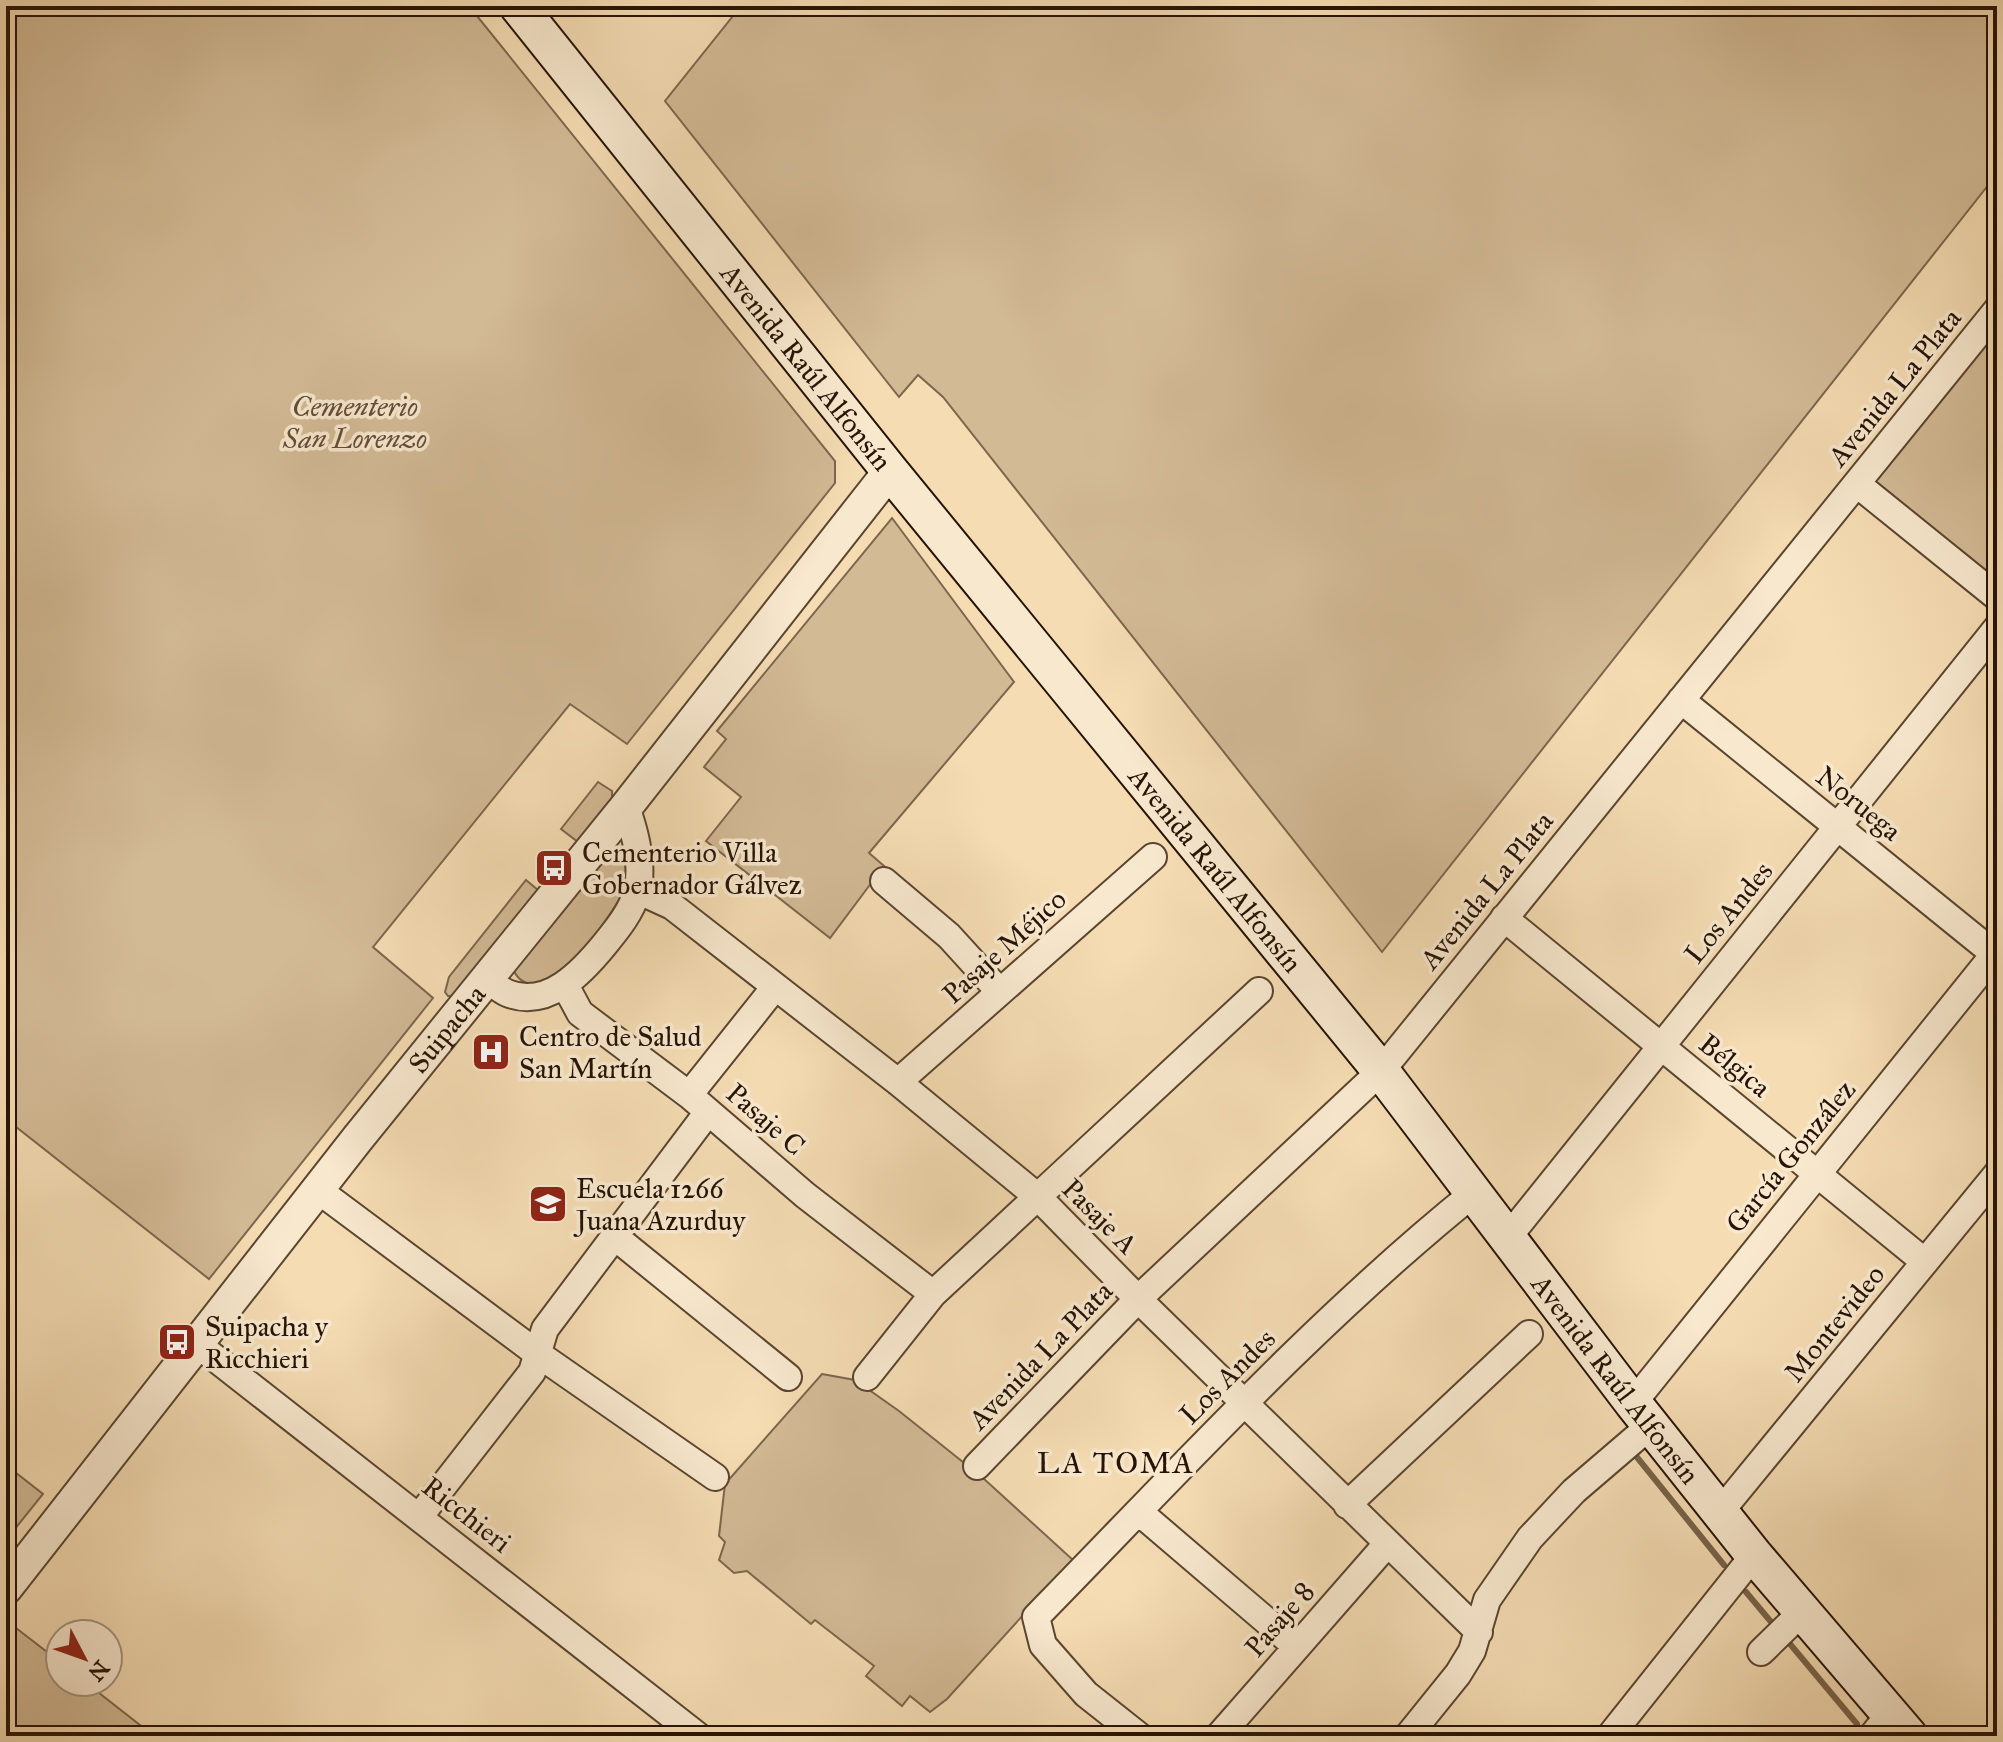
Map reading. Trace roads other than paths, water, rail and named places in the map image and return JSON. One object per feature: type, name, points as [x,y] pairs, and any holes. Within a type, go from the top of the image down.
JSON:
[{"type":"main road","name":"Avenida Raúl Alfonsín","points":[[518,6],[890,471],[1381,1071],[1475,1192],[1642,1414],[1754,1555],[1781,1633],[1892,1729]]},
{"type":"street","name":"Avenida La Plata","points":[[977,1466],[1138,1299],[1381,1071],[1997,310]]},
{"type":"street","name":"Suipacha","points":[[6,1588],[890,471]]},
{"type":"street","points":[[1857,484],[1997,597]]},
{"type":"street","name":"Los Andes","points":[[1509,1236],[1997,628]]},
{"type":"street","name":"Noruega","points":[[1681,700],[1996,954]]},
{"type":"street","points":[[487,979],[508,993],[527,995],[549,992],[565,985],[584,970],[624,920],[637,890],[636,843],[626,807]]},
{"type":"street","name":"Pasaje Méjico","points":[[898,1082],[1153,857]]},
{"type":"street","points":[[884,881],[949,936],[1000,992]]},
{"type":"street","name":"Pasaje A","points":[[637,890],[672,906],[898,1082],[1038,1197],[1479,1632]]},
{"type":"street","name":"Bélgica","points":[[1504,918],[1925,1262]]},
{"type":"street","name":"García González","points":[[1408,1736],[1458,1674],[1472,1651],[1487,1600],[1530,1538],[1642,1414],[1817,1172],[1996,954]]},
{"type":"street","name":"Pasaje C","points":[[565,985],[580,1013],[699,1103],[805,1195],[933,1294]]},
{"type":"street","points":[[419,1517],[532,1372],[545,1329],[614,1236],[775,987]]},
{"type":"street","points":[[867,1377],[933,1294],[1259,991]]},
{"type":"street","name":"Montevideo","points":[[1720,1512],[1997,1174]]},
{"type":"street","points":[[318,1190],[538,1354],[715,1477]]},
{"type":"street","name":"Los Andes","points":[[1139,1736],[1086,1694],[1043,1645],[1036,1617],[1243,1402],[1438,1222],[1475,1192]]},
{"type":"street","points":[[614,1236],[788,1377]]},
{"type":"street","points":[[1347,1505],[1529,1334]]},
{"type":"street","name":"Ricchieri","points":[[197,1344],[698,1736]]},
{"type":"street","points":[[1139,1512],[1297,1647]]},
{"type":"street","name":"Pasaje 8","points":[[1219,1736],[1387,1544]]},
{"type":"street","points":[[1610,1736],[1754,1555]]},
{"type":"waterway","points":[[1636,1456],[1724,1565]]},
{"type":"waterway","points":[[1746,1592],[1777,1629]]},
{"type":"waterway","points":[[1785,1638],[1857,1724]]},
{"type":"place","name":"Cementerio Villa Gobernador Gálvez","points":[[554,868]]},
{"type":"place","name":"Centro de Salud San Martín","points":[[491,1052]]},
{"type":"place","name":"Escuela 1266 Juana Azurduy","points":[[548,1204]]},
{"type":"place","name":"Suipacha y Ricchieri","points":[[177,1342]]},
{"type":"district","name":"LA TOMA","points":[[1116,1463]]},
{"type":"park label","name":"Cementerio San Lorenzo","points":[[355,422]]}]
